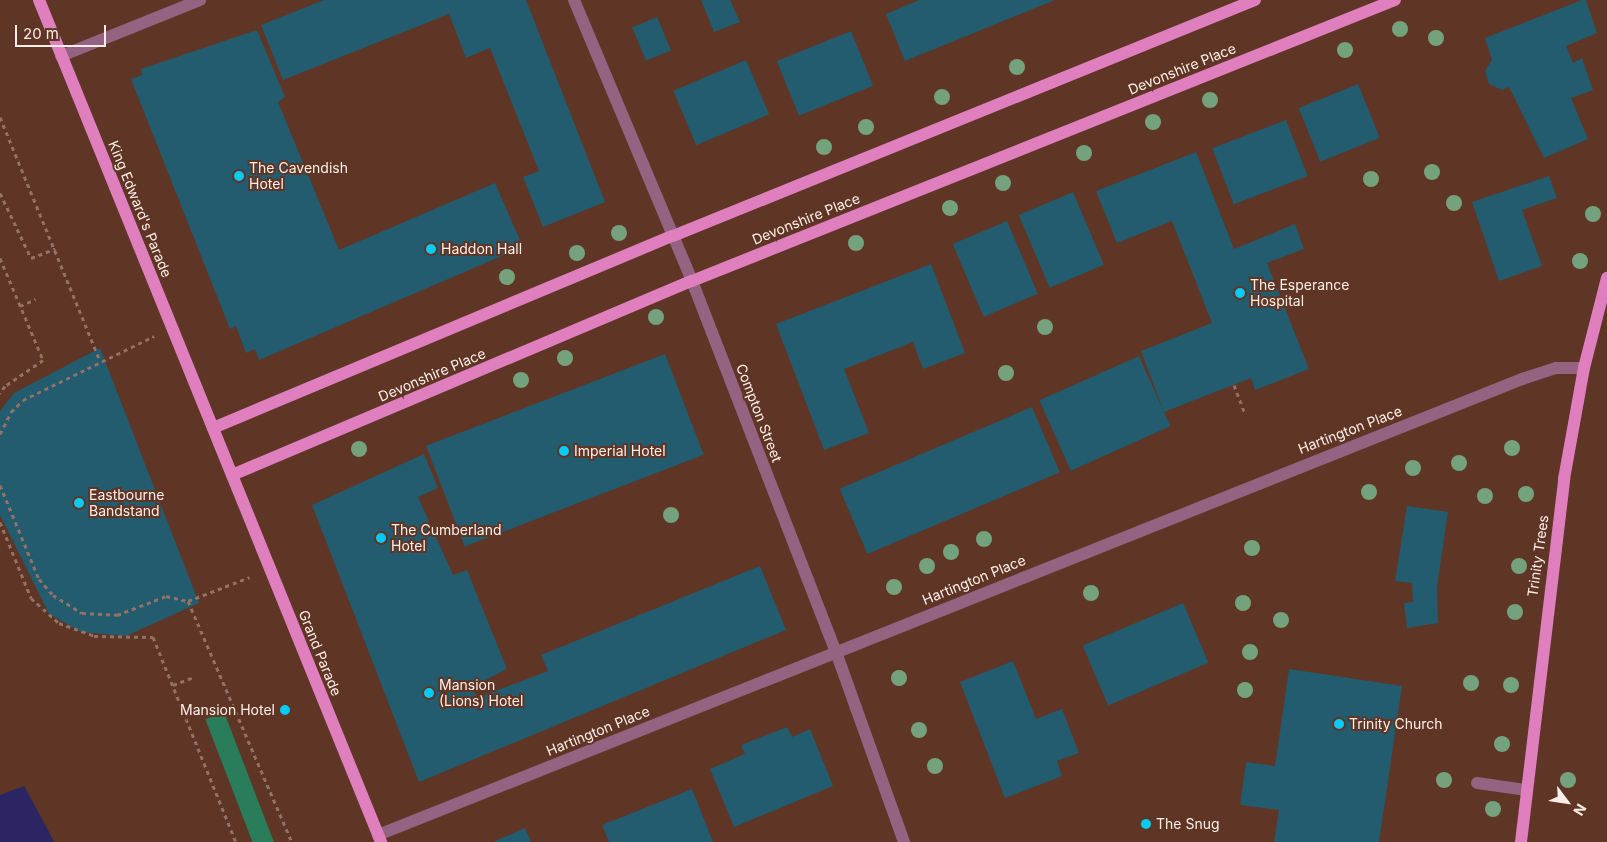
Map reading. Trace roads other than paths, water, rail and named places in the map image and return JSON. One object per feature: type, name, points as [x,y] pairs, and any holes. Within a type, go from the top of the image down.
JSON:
[{"type":"main road","name":"King Edward's Parade","points":[[40,0],[61,56],[232,475]]},
{"type":"main road","points":[[213,428],[673,236],[1255,0]]},
{"type":"main road","name":"Devonshire Place","points":[[232,475],[692,281],[1395,0]]},
{"type":"main road","name":"Trinity Trees","points":[[1521,842],[1549,591],[1584,368],[1607,278]]},
{"type":"main road","name":"Grand Parade","points":[[232,475],[379,838]]},
{"type":"street","points":[[61,56],[200,0]]},
{"type":"street","name":"Compton Street","points":[[574,0],[692,281],[836,652],[904,842]]},
{"type":"street","name":"Hartington Place","points":[[379,838],[836,652],[1522,379],[1556,368],[1584,368]]},
{"type":"street","points":[[1478,783],[1526,790]]},
{"type":"place","name":"The Cavendish Hotel","points":[[239,176]]},
{"type":"place","name":"Haddon Hall","points":[[431,249]]},
{"type":"place","name":"The Esperance Hospital","points":[[1240,293]]},
{"type":"place","name":"Imperial Hotel","points":[[564,451]]},
{"type":"place","name":"Eastbourne Bandstand","points":[[79,503]]},
{"type":"place","name":"The Cumberland Hotel","points":[[381,538]]},
{"type":"place","name":"Mansion (Lions) Hotel","points":[[429,693]]},
{"type":"place","name":"Mansion Hotel","points":[[285,710]]},
{"type":"place","name":"Trinity Church","points":[[1339,724]]},
{"type":"place","name":"The Snug","points":[[1146,824]]}]
